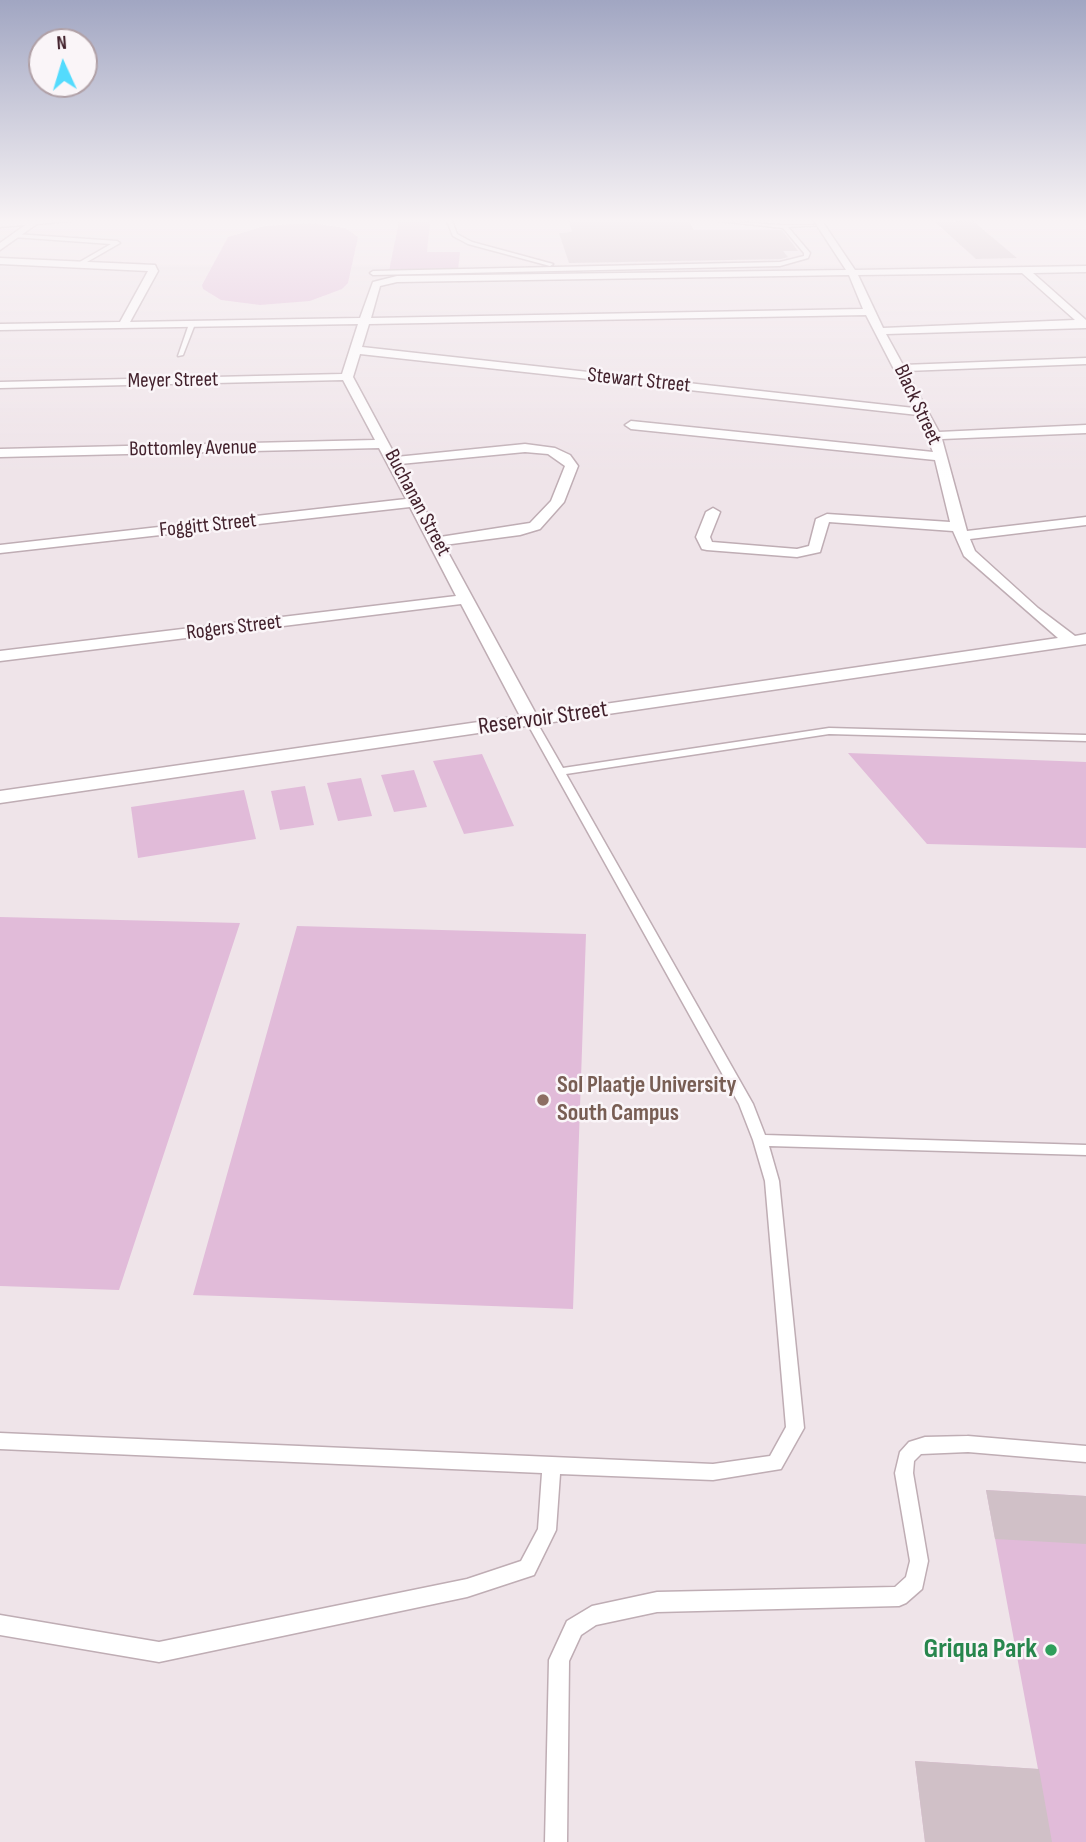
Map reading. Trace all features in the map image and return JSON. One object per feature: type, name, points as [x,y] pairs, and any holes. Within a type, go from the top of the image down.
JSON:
[{"type":"street","points":[[123,325],[133,307]]},
{"type":"street","points":[[347,377],[369,307]]},
{"type":"street","name":"Black Street","points":[[867,307],[935,436],[959,531],[979,564],[1079,640]]},
{"type":"street","points":[[1066,307],[1085,324]]},
{"type":"street","points":[[0,327],[869,312]]},
{"type":"street","points":[[881,331],[1085,324]]},
{"type":"street","name":"Stewart Street","points":[[356,350],[922,412]]},
{"type":"street","points":[[901,368],[1086,361]]},
{"type":"street","name":"Meyer Street","points":[[0,385],[347,377]]},
{"type":"street","name":"Buchanan Street","points":[[347,377],[531,721]]},
{"type":"street","points":[[631,425],[940,457]]},
{"type":"street","points":[[935,436],[1086,429]]},
{"type":"street","name":"Bottomley Avenue","points":[[0,453],[385,444]]},
{"type":"street","points":[[393,461],[525,448],[551,451],[565,458],[572,466],[557,502],[535,526],[520,531],[437,542]]},
{"type":"street","name":"Foggitt Street","points":[[0,550],[416,502]]},
{"type":"street","points":[[713,512],[703,537],[707,546],[797,553],[815,549],[823,519],[827,518],[959,531],[1086,521]]},
{"type":"street","name":"Rogers Street","points":[[0,656],[467,599]]},
{"type":"street","name":"Reservoir Street","points":[[0,797],[1079,640]]},
{"type":"lane","points":[[180,355],[192,324]]},
{"type":"lane","points":[[0,1441],[713,1472],[775,1463],[795,1427],[772,1181],[760,1140],[746,1104],[531,721]]},
{"type":"lane","points":[[561,772],[829,731],[1086,738]]},
{"type":"lane","points":[[760,1140],[1086,1150]]},
{"type":"lane","points":[[556,1842],[559,1660],[574,1629],[592,1616],[657,1602],[899,1596],[915,1582],[919,1561],[904,1472],[906,1458],[915,1448],[925,1444],[968,1444],[1086,1454]]},
{"type":"lane","points":[[0,1625],[159,1652],[467,1588],[527,1568],[547,1530],[552,1465]]},
{"type":"shaded area","points":[[848,753],[1086,762],[1086,848],[927,844]]},
{"type":"shaded area","points":[[482,754],[514,826],[464,834],[433,761]]},
{"type":"shaded area","points":[[414,770],[427,807],[394,812],[381,775]]},
{"type":"shaded area","points":[[361,778],[372,816],[338,821],[327,783]]},
{"type":"shaded area","points":[[305,786],[314,825],[280,830],[271,791]]},
{"type":"shaded area","points":[[244,790],[256,839],[138,858],[131,807]]},
{"type":"shaded area","points":[[0,917],[240,923],[119,1290],[0,1286]]},
{"type":"shaded area","points":[[297,926],[586,934],[573,1309],[193,1295]]},
{"type":"shaded area","name":"Griqua Park","points":[[986,1490],[1086,1496],[1086,1842],[925,1842],[915,1761],[1038,1769]]},
{"type":"building","points":[[986,1490],[1086,1496],[1086,1544],[995,1539]]},
{"type":"building","points":[[915,1761],[1039,1769],[1052,1842],[925,1842]]},
{"type":"place","name":"Sol Plaatje University South Campus","points":[[543,1100]]},
{"type":"place","name":"Griqua Park","points":[[1051,1650]]}]
